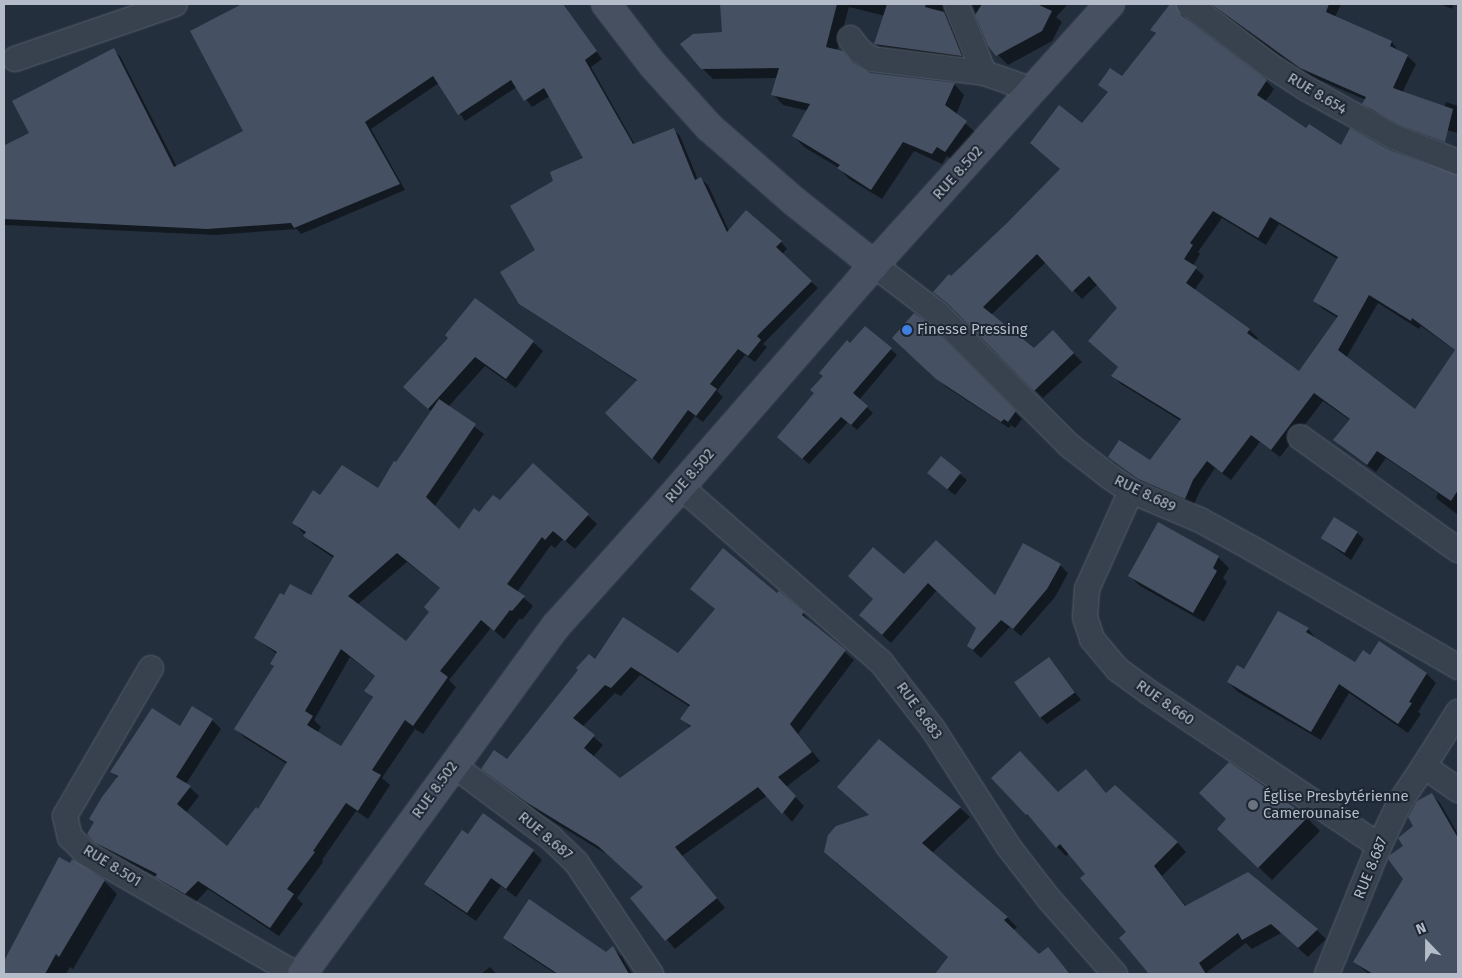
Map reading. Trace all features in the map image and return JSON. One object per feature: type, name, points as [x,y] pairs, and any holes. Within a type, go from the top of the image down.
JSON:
[{"type":"main road","points":[[606,4],[653,65],[709,127],[795,202],[874,265]]},
{"type":"main road","name":"RUE 8.502","points":[[302,974],[556,626],[681,487],[874,265],[1110,4]]},
{"type":"street","points":[[15,59],[175,4]]},
{"type":"street","points":[[956,4],[984,73]]},
{"type":"street","name":"RUE 8.654","points":[[1189,4],[1268,64],[1315,94],[1394,137],[1458,162]]},
{"type":"street","points":[[850,38],[860,51],[872,59],[984,73],[1033,90]]},
{"type":"street","name":"RUE 8.689","points":[[874,265],[937,312],[1070,446],[1131,491],[1200,520],[1458,667]]},
{"type":"street","points":[[1300,437],[1458,550]]},
{"type":"street","name":"RUE 8.683","points":[[681,487],[881,662],[933,729],[1008,846],[1049,899],[1114,974]]},
{"type":"street","name":"RUE 8.660","points":[[1131,491],[1087,589],[1085,617],[1092,640],[1117,669],[1147,691],[1378,846]]},
{"type":"street","name":"RUE 8.501","points":[[151,668],[65,816],[70,836],[86,853],[296,974]]},
{"type":"street","name":"RUE 8.687","points":[[1326,974],[1378,846],[1400,802],[1458,712]]},
{"type":"street","name":"RUE 8.687","points":[[453,765],[551,838],[576,862],[652,974]]},
{"type":"street","points":[[1424,766],[1458,790]]},
{"type":"building","points":[[242,4],[563,4],[597,51],[585,60],[633,144],[674,128],[695,180],[701,177],[727,232],[746,210],[782,241],[776,247],[812,281],[757,336],[761,340],[748,356],[738,349],[710,384],[717,389],[696,416],[688,410],[652,459],[605,413],[637,380],[519,304],[500,272],[535,250],[510,206],[553,181],[550,172],[583,158],[544,88],[524,101],[511,80],[458,115],[433,76],[365,122],[400,184],[294,228],[291,223],[207,229],[4,219],[5,145],[29,133],[12,101],[114,48],[174,167],[243,131],[190,31]]},
{"type":"building","points":[[720,4],[837,4],[826,47],[843,51],[852,62],[870,73],[955,83],[945,105],[967,121],[945,152],[937,147],[932,154],[903,142],[871,190],[837,168],[840,165],[792,136],[810,104],[771,95],[779,68],[701,69],[680,44],[693,34],[722,32]]},
{"type":"building","points":[[887,4],[926,4],[925,7],[944,12],[962,56],[874,44]]},
{"type":"building","points":[[982,4],[1037,4],[1052,11],[1042,31],[996,56],[988,46],[975,15]]},
{"type":"building","points":[[1170,4],[1176,4],[1181,15],[1267,80],[1257,95],[1306,128],[1309,124],[1341,145],[1350,128],[1389,150],[1458,175],[1458,490],[1451,501],[1377,451],[1367,465],[1333,440],[1350,419],[1314,393],[1271,450],[1251,435],[1222,473],[1207,461],[1193,480],[1185,499],[1138,479],[1108,457],[1119,440],[1150,460],[1181,419],[1111,376],[1118,367],[1088,341],[1117,308],[1089,276],[1072,292],[1037,254],[983,307],[1034,348],[1053,330],[1074,353],[1034,391],[947,303],[933,292],[949,274],[951,276],[1007,223],[1060,169],[1030,143],[1059,105],[1082,123],[1108,92],[1098,85],[1110,68],[1122,76],[1156,33],[1150,30]],"holes":[[[1213,211],[1258,238],[1270,217],[1338,257],[1313,301],[1338,316],[1299,371],[1247,333],[1250,329],[1186,283],[1197,267],[1184,259],[1193,245],[1190,243]],[[1369,295],[1411,321],[1412,318],[1455,350],[1415,409],[1338,350]]]},
{"type":"building","points":[[1211,4],[1329,4],[1326,12],[1392,41],[1390,46],[1408,55],[1393,88],[1453,109],[1445,142],[1400,125],[1362,104],[1366,97],[1300,68]]},
{"type":"building","points":[[475,298],[534,341],[506,379],[475,357],[428,409],[403,387],[448,338],[445,335]]},
{"type":"building","points":[[914,313],[928,323],[1016,411],[1008,422],[1004,419],[1001,422],[936,379],[892,338]]},
{"type":"building","points":[[865,326],[892,348],[853,393],[868,406],[851,425],[841,417],[802,459],[777,437],[814,393],[810,390],[823,376],[819,373],[847,340],[850,343]]},
{"type":"building","points":[[439,399],[476,424],[426,497],[459,529],[474,508],[479,512],[493,495],[500,500],[533,463],[589,514],[565,541],[553,531],[545,540],[542,537],[507,584],[525,596],[512,611],[510,610],[494,631],[481,620],[440,671],[448,677],[413,726],[405,720],[372,770],[381,775],[358,811],[346,803],[313,851],[315,852],[287,889],[294,894],[270,928],[198,881],[185,894],[155,877],[157,874],[94,842],[87,834],[94,822],[89,819],[102,797],[118,776],[110,772],[152,708],[180,726],[192,706],[213,719],[176,777],[191,786],[177,804],[227,846],[256,807],[258,809],[287,762],[234,729],[274,666],[270,664],[277,652],[254,638],[280,593],[284,595],[290,584],[311,595],[334,556],[303,536],[306,532],[292,523],[313,490],[320,495],[342,465],[378,488],[394,461],[396,462]],"holes":[[[397,553],[440,588],[424,607],[429,612],[406,641],[348,596]],[[341,649],[375,676],[364,691],[373,697],[341,746],[307,725],[313,716],[305,711]]]},
{"type":"building","points":[[941,456],[961,472],[947,489],[927,473]]},
{"type":"building","points":[[1334,517],[1358,532],[1344,553],[1321,538]]},
{"type":"building","points":[[1158,522],[1219,556],[1213,568],[1217,571],[1193,613],[1128,576]]},
{"type":"building","points":[[936,540],[995,595],[1023,543],[1061,564],[1047,589],[1013,629],[1001,620],[973,650],[967,646],[976,628],[928,583],[882,635],[859,615],[873,599],[848,576],[873,547],[904,574]]},
{"type":"building","points":[[723,548],[777,593],[779,591],[804,612],[802,615],[846,650],[790,724],[812,752],[778,777],[796,796],[782,814],[758,787],[675,847],[717,898],[665,941],[630,898],[643,887],[598,846],[526,802],[481,769],[494,750],[507,759],[578,670],[576,668],[589,654],[595,659],[623,617],[678,653],[715,609],[690,589]],"holes":[[[631,667],[690,705],[680,719],[691,726],[620,778],[584,748],[595,735],[573,718],[605,685],[611,688]]]},
{"type":"building","points":[[1278,611],[1309,628],[1306,632],[1355,662],[1363,650],[1370,655],[1379,641],[1427,673],[1409,702],[1412,703],[1398,724],[1339,684],[1311,732],[1227,682],[1237,665],[1244,669]]},
{"type":"building","points":[[1049,657],[1075,693],[1040,718],[1014,682]]},
{"type":"building","points":[[879,739],[961,807],[922,843],[1008,917],[1004,920],[1039,954],[1048,947],[1070,974],[935,974],[948,957],[824,852],[828,835],[836,826],[869,815],[837,787]]},
{"type":"building","points":[[1020,751],[1058,792],[1086,769],[1106,793],[1115,785],[1178,842],[1154,866],[1185,906],[1248,872],[1318,929],[1298,948],[1271,924],[1242,940],[1238,933],[1199,963],[1206,974],[1149,974],[1119,938],[1126,932],[1080,878],[1085,874],[1060,844],[1056,848],[1027,814],[991,778]]},
{"type":"building","name":"Église Presbytérienne Camerounaise","points":[[1229,762],[1308,817],[1258,868],[1217,829],[1226,819],[1199,793]]},
{"type":"building","points":[[1432,793],[1458,838],[1458,974],[1373,974],[1353,962],[1403,879],[1388,859],[1390,855],[1403,846],[1398,838],[1413,826],[1408,817],[1417,801]]},
{"type":"building","points":[[483,813],[534,850],[506,889],[491,878],[467,913],[424,884],[462,830],[468,834]]},
{"type":"building","points":[[59,857],[70,863],[72,859],[105,880],[59,957],[56,954],[45,974],[4,974],[4,961]]},
{"type":"building","points":[[529,899],[606,952],[613,946],[629,974],[558,974],[503,938]]},
{"type":"place","name":"Finesse Pressing","points":[[907,330]]},
{"type":"place","name":"Église Presbytérienne Camerounaise","points":[[1253,805]]}]
